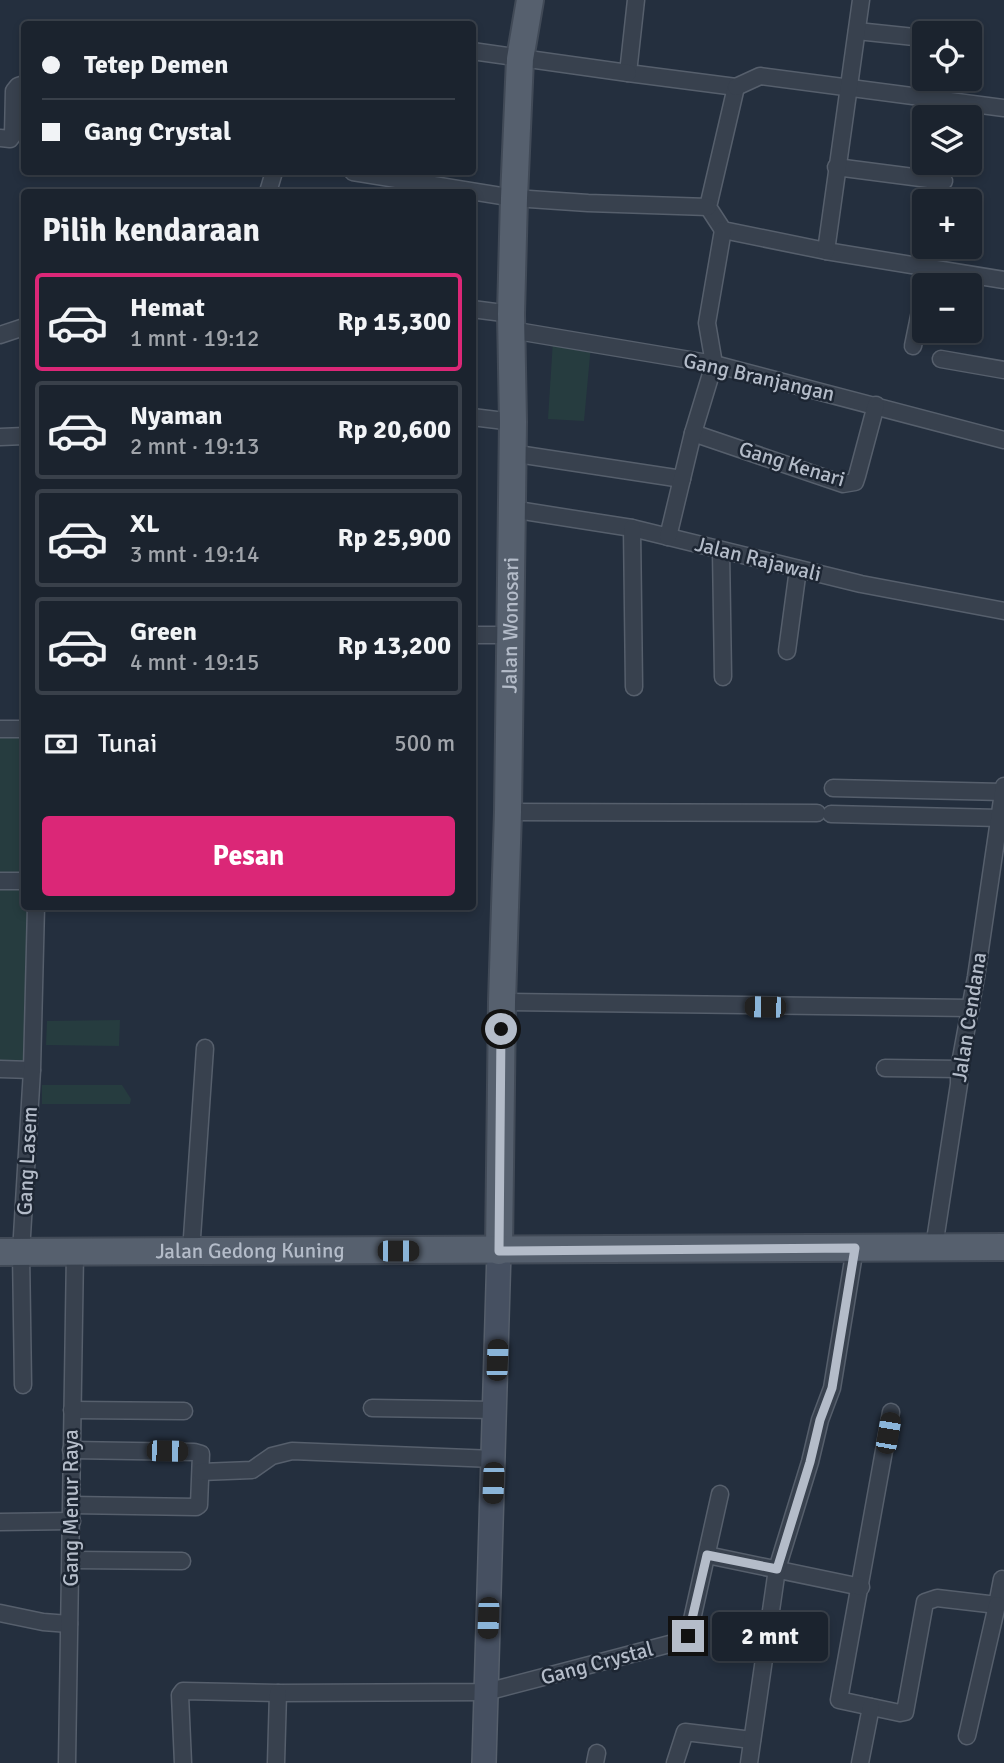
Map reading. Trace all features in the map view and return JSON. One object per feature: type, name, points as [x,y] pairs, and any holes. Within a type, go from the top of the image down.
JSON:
[{"type":"main road","name":"Jalan Wonosari","points":[[499,1251],[502,1002],[508,812],[514,198],[520,59],[530,0]]},
{"type":"main road","name":"Jalan Gedong Kuning","points":[[11,1252],[1004,1247]]},
{"type":"main road","points":[[484,1763],[499,1251]]},
{"type":"street","points":[[628,73],[636,0]]},
{"type":"street","points":[[826,251],[862,0]]},
{"type":"street","points":[[857,31],[912,37]]},
{"type":"street","points":[[476,52],[736,87],[761,76],[1004,108]]},
{"type":"street","points":[[0,138],[9,139],[13,135],[14,91],[21,85]]},
{"type":"street","points":[[668,537],[693,433],[714,364],[707,323],[723,230],[708,206],[736,87]]},
{"type":"street","points":[[836,167],[944,181]]},
{"type":"street","points":[[370,175],[455,189]]},
{"type":"street","points":[[476,192],[588,204],[708,206]]},
{"type":"street","points":[[723,230],[826,251],[1004,280]]},
{"type":"street","points":[[928,273],[929,268]]},
{"type":"street","name":"Gang Branjangan","points":[[476,310],[511,322],[714,364],[1004,440]]},
{"type":"street","points":[[0,335],[21,328]]},
{"type":"street","points":[[941,359],[1004,370]]},
{"type":"street","name":"Gang Kenari","points":[[693,433],[843,484],[851,484],[857,476],[876,405]]},
{"type":"street","points":[[476,417],[513,422]]},
{"type":"street","points":[[0,437],[21,436]]},
{"type":"street","points":[[511,453],[682,480]]},
{"type":"street","name":"Jalan Rajawali","points":[[511,509],[632,528],[861,584],[1004,611]]},
{"type":"street","points":[[632,528],[634,687]]},
{"type":"street","points":[[722,551],[723,677]]},
{"type":"street","points":[[787,651],[798,569]]},
{"type":"street","points":[[476,635],[509,635]]},
{"type":"street","points":[[0,729],[21,729]]},
{"type":"street","points":[[833,788],[1003,789]]},
{"type":"street","name":"Jalan Cendana","points":[[934,1247],[1003,789]]},
{"type":"street","points":[[508,812],[999,818]]},
{"type":"street","points":[[0,881],[21,881]]},
{"type":"street","points":[[987,905],[1004,907]]},
{"type":"street","name":"Gang Lasem","points":[[23,1385],[11,1252],[32,1070],[36,910]]},
{"type":"street","points":[[502,1002],[971,1008]]},
{"type":"street","points":[[191,1252],[205,1048]]},
{"type":"street","points":[[885,1068],[959,1069]]},
{"type":"street","points":[[0,1069],[32,1070]]},
{"type":"street","points":[[749,1763],[777,1569],[820,1420],[832,1388],[855,1248]]},
{"type":"street","name":"Gang Menur Raya","points":[[67,1763],[75,1252]]},
{"type":"street","points":[[372,1408],[495,1410]]},
{"type":"street","points":[[72,1410],[184,1410]]},
{"type":"street","points":[[891,1412],[840,1701],[900,1713],[906,1710],[925,1602],[937,1598],[997,1605]]},
{"type":"street","points":[[0,1522],[72,1513],[199,1505],[201,1454],[71,1450]]},
{"type":"street","points":[[201,1472],[245,1472],[272,1456],[292,1451],[494,1459]]},
{"type":"street","name":"Gang Crystal","points":[[486,1692],[685,1640],[689,1633],[720,1494]]},
{"type":"street","points":[[707,1555],[861,1587]]},
{"type":"street","points":[[71,1560],[182,1561]]},
{"type":"street","points":[[967,1736],[1002,1579]]},
{"type":"street","points":[[0,1614],[69,1624]]},
{"type":"street","points":[[183,1763],[180,1700],[183,1690],[278,1693],[486,1692]]},
{"type":"street","points":[[276,1763],[278,1693]]},
{"type":"street","points":[[860,1763],[871,1707]]},
{"type":"street","points":[[675,1763],[685,1732],[752,1740]]},
{"type":"green space","points":[[553,340],[591,345],[584,421],[548,419]]},
{"type":"green space","points":[[0,734],[21,735],[21,875],[0,875]]},
{"type":"green space","points":[[0,885],[21,885],[21,910],[33,910],[28,1066],[0,1066]]},
{"type":"green space","points":[[120,1020],[119,1046],[46,1045],[47,1021]]},
{"type":"green space","points":[[42,1085],[122,1085],[131,1099],[130,1104],[42,1104]]},
{"type":"route","points":[[501,1029],[499,1251],[855,1248],[830,1399],[820,1420],[777,1569],[707,1555],[688,1636]]}]
